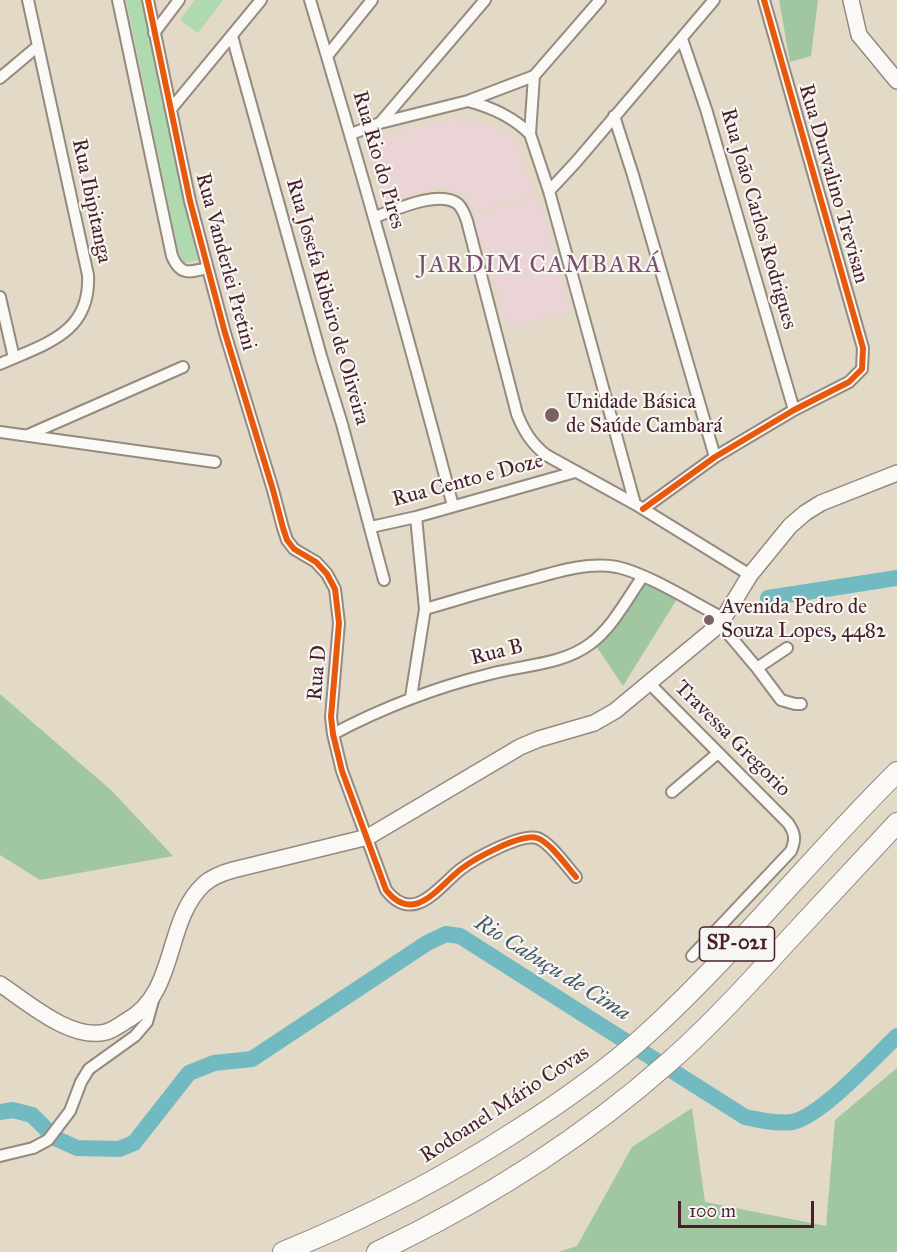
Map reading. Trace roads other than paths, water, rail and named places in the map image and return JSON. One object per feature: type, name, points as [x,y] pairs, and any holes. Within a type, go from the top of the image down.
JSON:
[{"type":"highway","name":"Rodoanel Mário Covas","points":[[283,1252],[368,1215],[476,1157],[563,1101],[625,1053],[688,995],[897,772]]},
{"type":"highway","name":"SP-021","points":[[378,1252],[476,1201],[590,1126],[669,1062],[716,1018],[897,823]]},
{"type":"main road","points":[[851,0],[859,35],[897,81]]},
{"type":"main road","points":[[0,984],[69,1028],[92,1033],[106,1031],[132,1018],[155,993],[162,981],[187,908],[205,883],[217,875],[232,870],[368,837],[520,747],[594,723],[615,711],[722,622],[750,574],[790,526],[805,513],[821,503],[897,473]]},
{"type":"street","name":"Rua Ibipitanga","points":[[0,364],[65,333],[75,324],[81,313],[88,286],[88,275],[28,0]]},
{"type":"street","name":"Rua Vanderlei Pretini","points":[[118,0],[172,256],[177,267],[182,270],[194,272],[207,268]]},
{"type":"street","name":"Rua Vanderlei Pretini","points":[[148,0],[190,201],[207,268],[283,528]]},
{"type":"street","points":[[154,33],[179,0]]},
{"type":"street","points":[[171,110],[261,0]]},
{"type":"street","name":"Rua Rio do Pires","points":[[310,0],[375,217],[453,506]]},
{"type":"street","points":[[327,56],[372,0]]},
{"type":"street","points":[[380,123],[485,0]]},
{"type":"street","points":[[351,134],[380,123],[468,101],[534,76],[600,0]]},
{"type":"street","points":[[549,191],[714,0]]},
{"type":"street","name":"Rua Durvalino Trevisan","points":[[764,0],[863,348],[862,369],[857,376],[794,410]]},
{"type":"street","name":"Rua Josefa Ribeiro de Oliveira","points":[[232,36],[384,580]]},
{"type":"street","name":"Rua João Carlos Rodrigues","points":[[682,39],[706,109],[794,410]]},
{"type":"street","points":[[0,78],[38,46]]},
{"type":"street","points":[[534,76],[530,134],[549,191],[639,506]]},
{"type":"street","points":[[468,101],[498,111],[521,125],[530,134]]},
{"type":"street","points":[[614,116],[715,457]]},
{"type":"street","points":[[375,217],[429,199],[439,198],[458,204],[463,211],[523,430],[534,445],[575,472],[639,506],[750,574]]},
{"type":"street","points":[[0,297],[14,358]]},
{"type":"street","points":[[27,435],[183,367]]},
{"type":"street","points":[[639,506],[794,410]]},
{"type":"street","points":[[0,432],[215,462]]},
{"type":"street","name":"Rua Cento e Doze","points":[[371,527],[416,517],[575,472]]},
{"type":"street","points":[[411,697],[425,609],[416,517]]},
{"type":"street","name":"Rua D","points":[[283,528],[287,540],[294,549],[316,562],[327,574],[335,589],[339,623],[331,717],[333,734],[342,771],[386,890],[393,899],[410,905],[417,904],[438,892],[459,870],[471,862],[517,840],[531,837],[539,838],[547,844],[576,877]]},
{"type":"street","points":[[425,609],[499,587],[585,566],[617,567],[643,576],[722,622],[781,700],[801,704]]},
{"type":"street","name":"Rua B","points":[[333,734],[411,697],[575,653],[602,635],[643,576]]},
{"type":"street","points":[[758,668],[788,648]]},
{"type":"street","name":"Travessa Gregorio","points":[[649,683],[788,823],[794,832],[795,841],[791,851],[692,956]]},
{"type":"street","points":[[672,792],[718,753]]},
{"type":"street","points":[[0,1156],[33,1148],[51,1136],[70,1112],[81,1082],[89,1069],[135,1036],[147,1022],[155,993]]},
{"type":"waterway","points":[[768,598],[897,578]]},
{"type":"waterway","name":"Rio Cabuçu de Cima","points":[[0,1112],[13,1110],[32,1115],[55,1138],[77,1148],[119,1149],[134,1143],[189,1073],[214,1063],[252,1059],[427,943],[446,934],[460,936],[745,1117],[780,1122],[792,1122],[804,1118],[847,1085],[897,1036]]},
{"type":"place","name":"Unidade Básica de Saúde Cambará","points":[[552,415]]},
{"type":"place","name":"Avenida Pedro de Souza Lopes, 4482","points":[[709,620]]},
{"type":"district","name":"JARDIM CAMBARÁ","points":[[540,266]]}]
